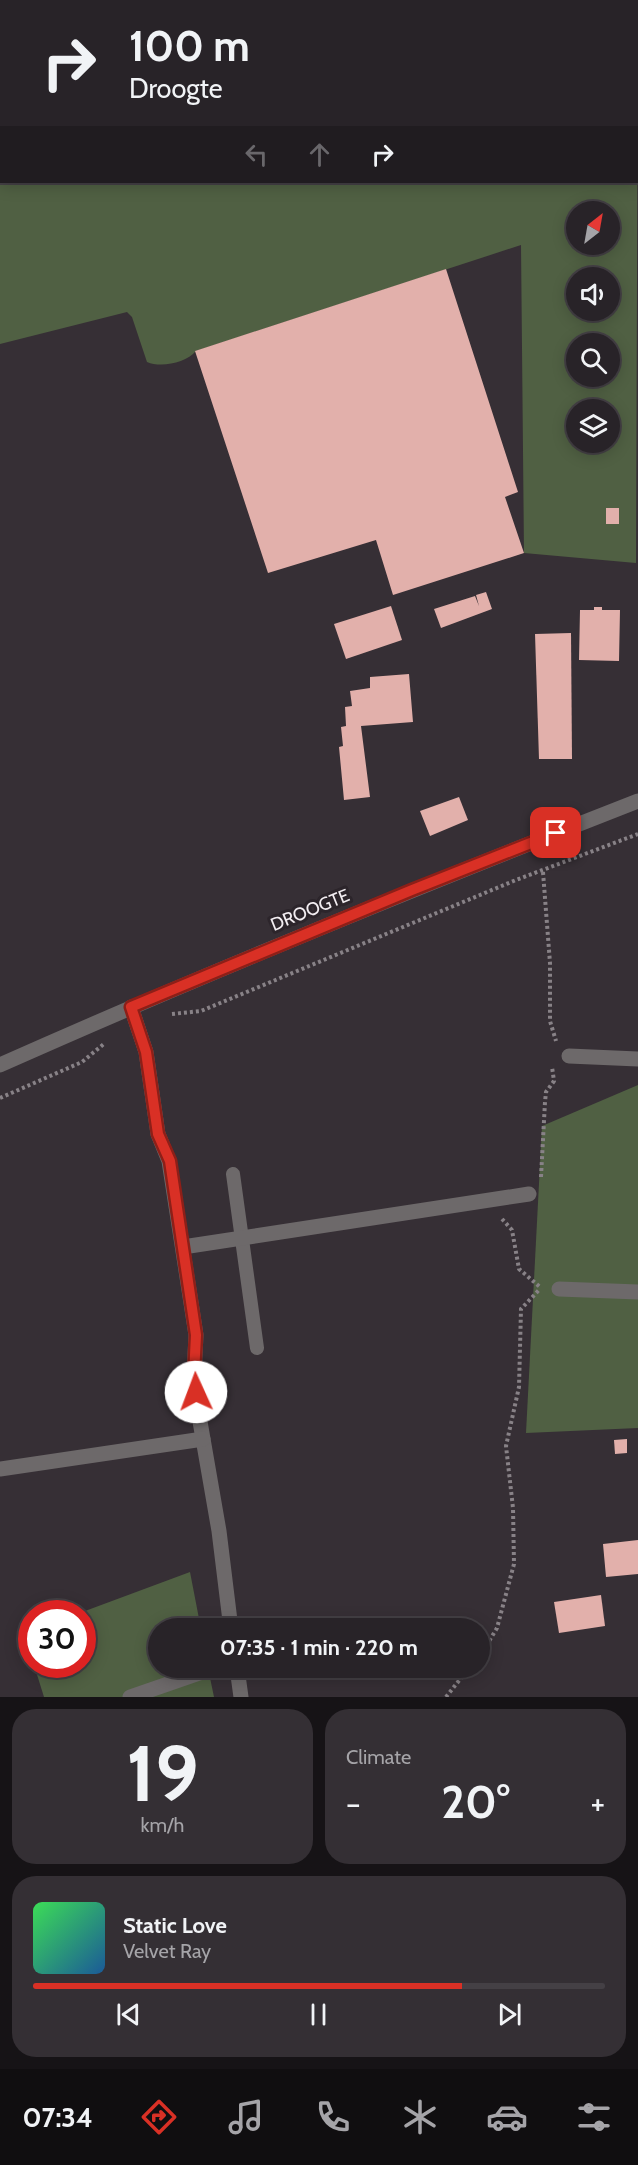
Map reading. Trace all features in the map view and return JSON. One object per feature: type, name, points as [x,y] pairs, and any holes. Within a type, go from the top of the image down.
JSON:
[{"type":"street","name":"DROOGTE","points":[[0,1065],[131,1007],[434,880],[638,801]]},
{"type":"street","points":[[131,1007],[146,1052],[158,1134],[170,1161],[196,1335],[194,1375],[202,1439],[219,1532],[230,1618]]},
{"type":"street","points":[[564,1051],[638,1059]]},
{"type":"street","points":[[183,1247],[529,1194]]},
{"type":"street","points":[[559,1289],[638,1292]]},
{"type":"street","points":[[0,1469],[202,1439]]},
{"type":"street","points":[[130,1697],[185,1678]]},
{"type":"street","points":[[238,1678],[241,1697]]},
{"type":"lane","points":[[233,1174],[257,1348]]},
{"type":"path","points":[[0,1098],[82,1062],[104,1044],[138,1026],[160,1017],[201,1011],[516,880],[543,872],[638,834]]},
{"type":"path","points":[[543,872],[550,963],[550,1021],[564,1051]]},
{"type":"path","points":[[529,1194],[539,1183],[541,1176],[546,1092],[554,1081],[552,1049],[564,1051]]},
{"type":"path","points":[[486,1201],[512,1230],[519,1269],[541,1288],[559,1289]]},
{"type":"path","points":[[490,1640],[497,1628],[514,1564],[514,1532],[506,1446],[519,1387],[520,1309],[541,1288]]},
{"type":"path","points":[[446,1697],[461,1678]]},
{"type":"green space","points":[[0,183],[637,183],[636,563],[524,553],[521,245],[196,351],[186,359],[166,364],[147,362],[132,317],[127,312],[0,344]]},
{"type":"green space","points":[[638,1085],[638,1428],[526,1433],[542,1126]]},
{"type":"green space","points":[[190,1572],[199,1618],[148,1618],[148,1678],[210,1678],[214,1697],[44,1697],[38,1678],[96,1678],[96,1607]]},
{"type":"building","points":[[446,269],[518,492],[505,497],[524,553],[393,595],[376,540],[268,573],[195,351]]},
{"type":"building","points":[[606,508],[619,508],[619,524],[606,524]]},
{"type":"building","points":[[486,592],[492,609],[441,628],[434,609],[475,596],[479,606],[476,595]]},
{"type":"building","points":[[391,606],[402,640],[346,659],[334,624]]},
{"type":"building","points":[[594,607],[602,607],[602,610],[620,610],[619,661],[579,660],[580,610],[594,610]]},
{"type":"building","points":[[571,633],[572,759],[539,759],[535,634]]},
{"type":"building","points":[[409,674],[413,722],[361,726],[370,797],[344,800],[339,747],[343,746],[341,727],[346,726],[345,707],[352,706],[350,691],[370,688],[370,677]]},
{"type":"building","points":[[459,797],[468,820],[430,836],[420,811]]},
{"type":"building","points":[[627,1439],[627,1453],[615,1454],[614,1440]]},
{"type":"building","points":[[638,1540],[638,1574],[606,1577],[603,1544]]},
{"type":"building","points":[[601,1595],[605,1626],[559,1633],[554,1602]]},
{"type":"route","points":[[196,1392],[194,1375],[196,1335],[170,1161],[158,1134],[146,1052],[131,1007],[191,980],[556,833]]}]
